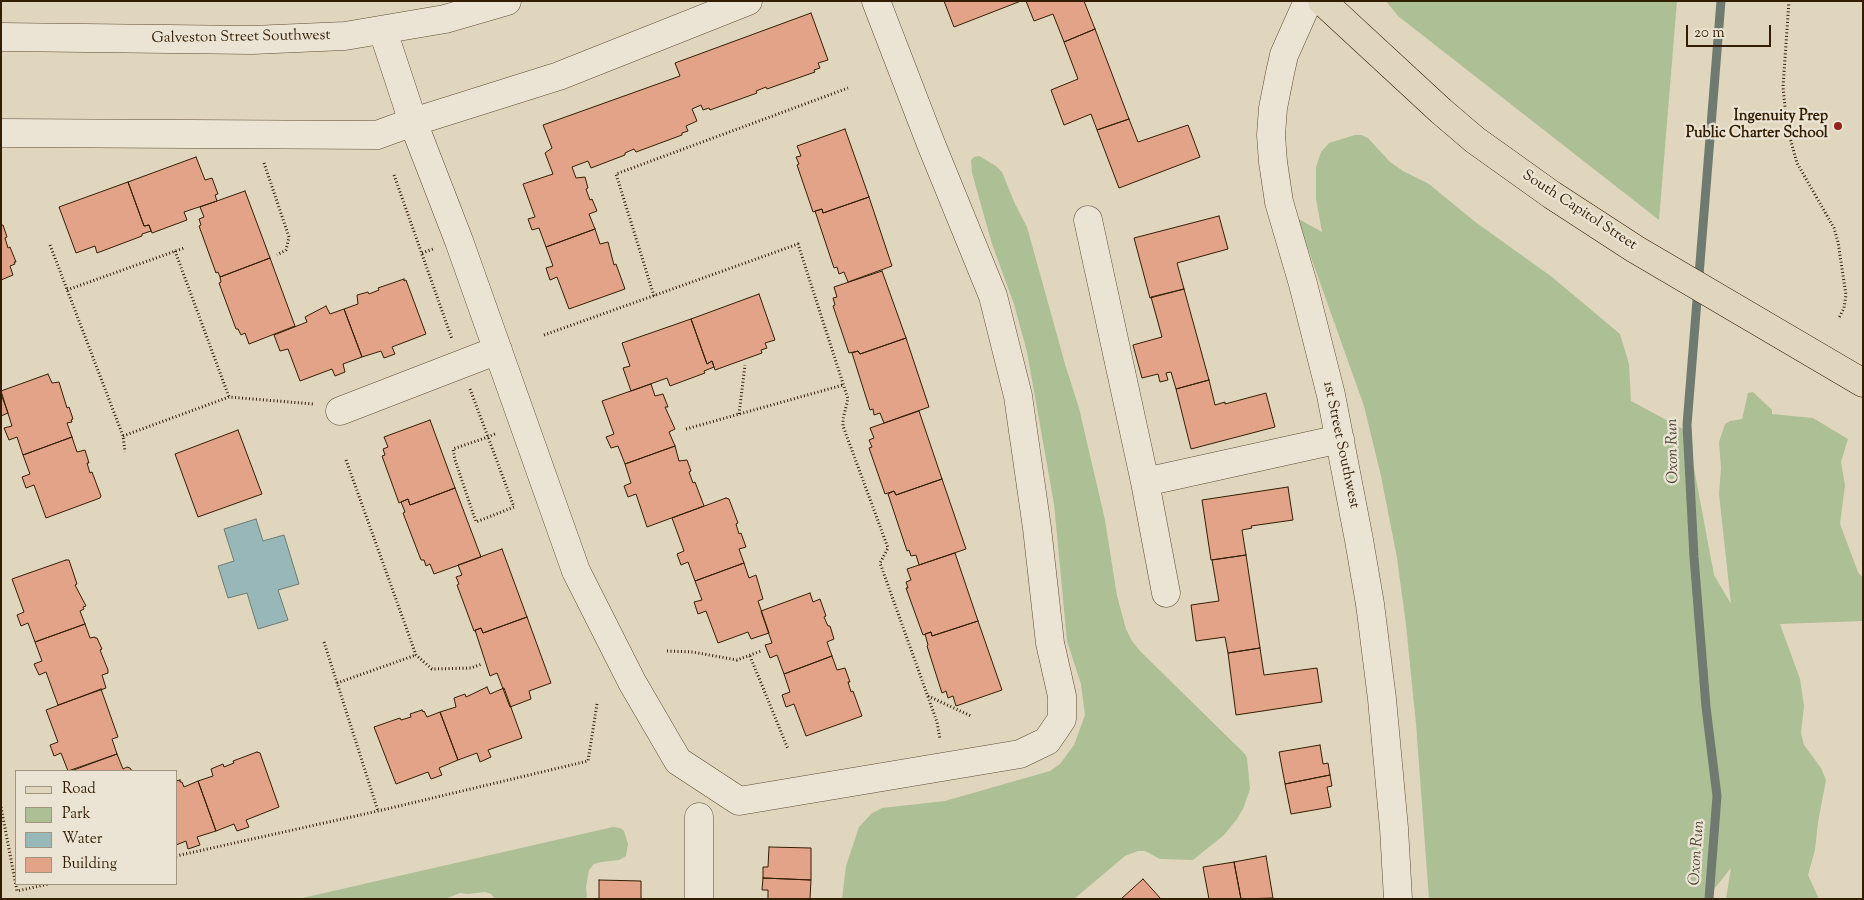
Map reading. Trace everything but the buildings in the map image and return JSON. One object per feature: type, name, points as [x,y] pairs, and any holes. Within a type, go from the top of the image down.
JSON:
[{"type":"main road","name":"South Capitol Street","points":[[1322,1],[1406,81],[1475,140],[1560,200],[1635,248],[1863,383]]},
{"type":"street","name":"Galveston Street Southwest","points":[[1,37],[261,40],[345,36],[445,19],[507,1]]},
{"type":"street","points":[[1,133],[377,135],[559,76],[748,1]]},
{"type":"street","points":[[383,31],[413,122],[498,350],[576,571],[632,682],[678,761],[739,801],[1020,754],[1047,741],[1062,719],[1062,696],[1050,643],[1037,528],[1018,396],[993,296],[931,144],[876,1]]},
{"type":"street","name":"1st Street Southwest","points":[[1308,1],[1284,55],[1273,108],[1272,162],[1279,202],[1317,340],[1340,439],[1362,558],[1379,668],[1389,764],[1398,899]]},
{"type":"street","points":[[1088,220],[1145,482],[1166,594]]},
{"type":"street","points":[[340,411],[498,350]]},
{"type":"street","points":[[1145,482],[1340,439]]},
{"type":"street","points":[[699,817],[699,899]]},
{"type":"path","points":[[1789,1],[1783,87],[1786,127],[1797,162],[1834,228],[1838,242],[1846,294],[1844,308],[1839,318]]},
{"type":"path","points":[[654,296],[616,174],[848,88]]},
{"type":"path","points":[[253,135],[289,237],[286,250],[277,255]]},
{"type":"path","points":[[394,175],[514,507],[476,522],[453,449],[488,437]]},
{"type":"path","points":[[544,336],[798,244],[848,399],[843,426],[888,548],[880,563],[937,722],[944,767]]},
{"type":"path","points":[[50,245],[123,436],[126,452]]},
{"type":"path","points":[[67,290],[184,248]]},
{"type":"path","points":[[175,251],[229,396]]},
{"type":"path","points":[[739,414],[745,365]]},
{"type":"path","points":[[686,429],[843,385]]},
{"type":"path","points":[[123,436],[229,396],[317,404],[340,411]]},
{"type":"path","points":[[346,460],[416,655],[432,668],[471,668],[482,664]]},
{"type":"path","points":[[324,642],[378,811]]},
{"type":"path","points":[[667,651],[693,652],[738,660],[761,651]]},
{"type":"path","points":[[337,683],[416,655]]},
{"type":"path","points":[[750,656],[788,749]]},
{"type":"path","points":[[927,696],[971,716]]},
{"type":"path","points":[[178,856],[378,811],[588,761],[597,704]]},
{"type":"path","points":[[1,807],[15,880]]},
{"type":"path","points":[[16,885],[17,891],[44,885]]},
{"type":"green space","points":[[1386,1],[1677,1],[1659,220],[1398,16]]},
{"type":"green space","points":[[1355,135],[1368,138],[1390,162],[1429,184],[1474,221],[1552,277],[1620,334],[1629,364],[1631,401],[1687,431],[1714,575],[1731,604],[1719,494],[1721,468],[1719,442],[1725,424],[1742,419],[1748,393],[1753,392],[1772,410],[1772,414],[1813,418],[1848,439],[1841,462],[1845,485],[1840,524],[1858,572],[1863,578],[1863,621],[1780,624],[1800,679],[1804,706],[1801,733],[1804,745],[1821,768],[1826,780],[1815,850],[1808,875],[1819,899],[1726,899],[1731,868],[1706,899],[1429,899],[1416,724],[1397,558],[1381,476],[1364,406],[1297,218],[1322,232],[1316,199],[1316,167],[1321,152],[1329,143]]},
{"type":"green space","points":[[979,156],[1002,172],[1027,227],[1079,408],[1105,520],[1117,596],[1126,629],[1140,651],[1245,754],[1250,789],[1243,809],[1237,819],[1224,835],[1193,860],[1160,859],[1145,851],[1138,851],[1125,856],[1074,899],[842,899],[846,866],[859,827],[872,813],[882,808],[945,801],[1050,771],[1060,764],[1074,745],[1085,715],[1081,684],[1067,641],[1054,504],[1027,352],[1014,304],[992,244],[972,173],[971,160]]},
{"type":"green space","points":[[613,827],[624,831],[628,844],[626,856],[619,860],[594,864],[589,870],[586,887],[587,899],[495,899],[491,894],[485,892],[460,893],[445,899],[298,899]]},
{"type":"water","points":[[256,519],[263,541],[284,535],[299,584],[278,590],[288,620],[258,629],[247,593],[228,598],[218,566],[234,561],[224,529]]},
{"type":"waterway","name":"Oxon Run","points":[[1709,899],[1717,796],[1706,707],[1694,557],[1687,425],[1721,1]]},
{"type":"place","name":"Ingenuity Prep Public Charter School","points":[[1838,126]]}]
